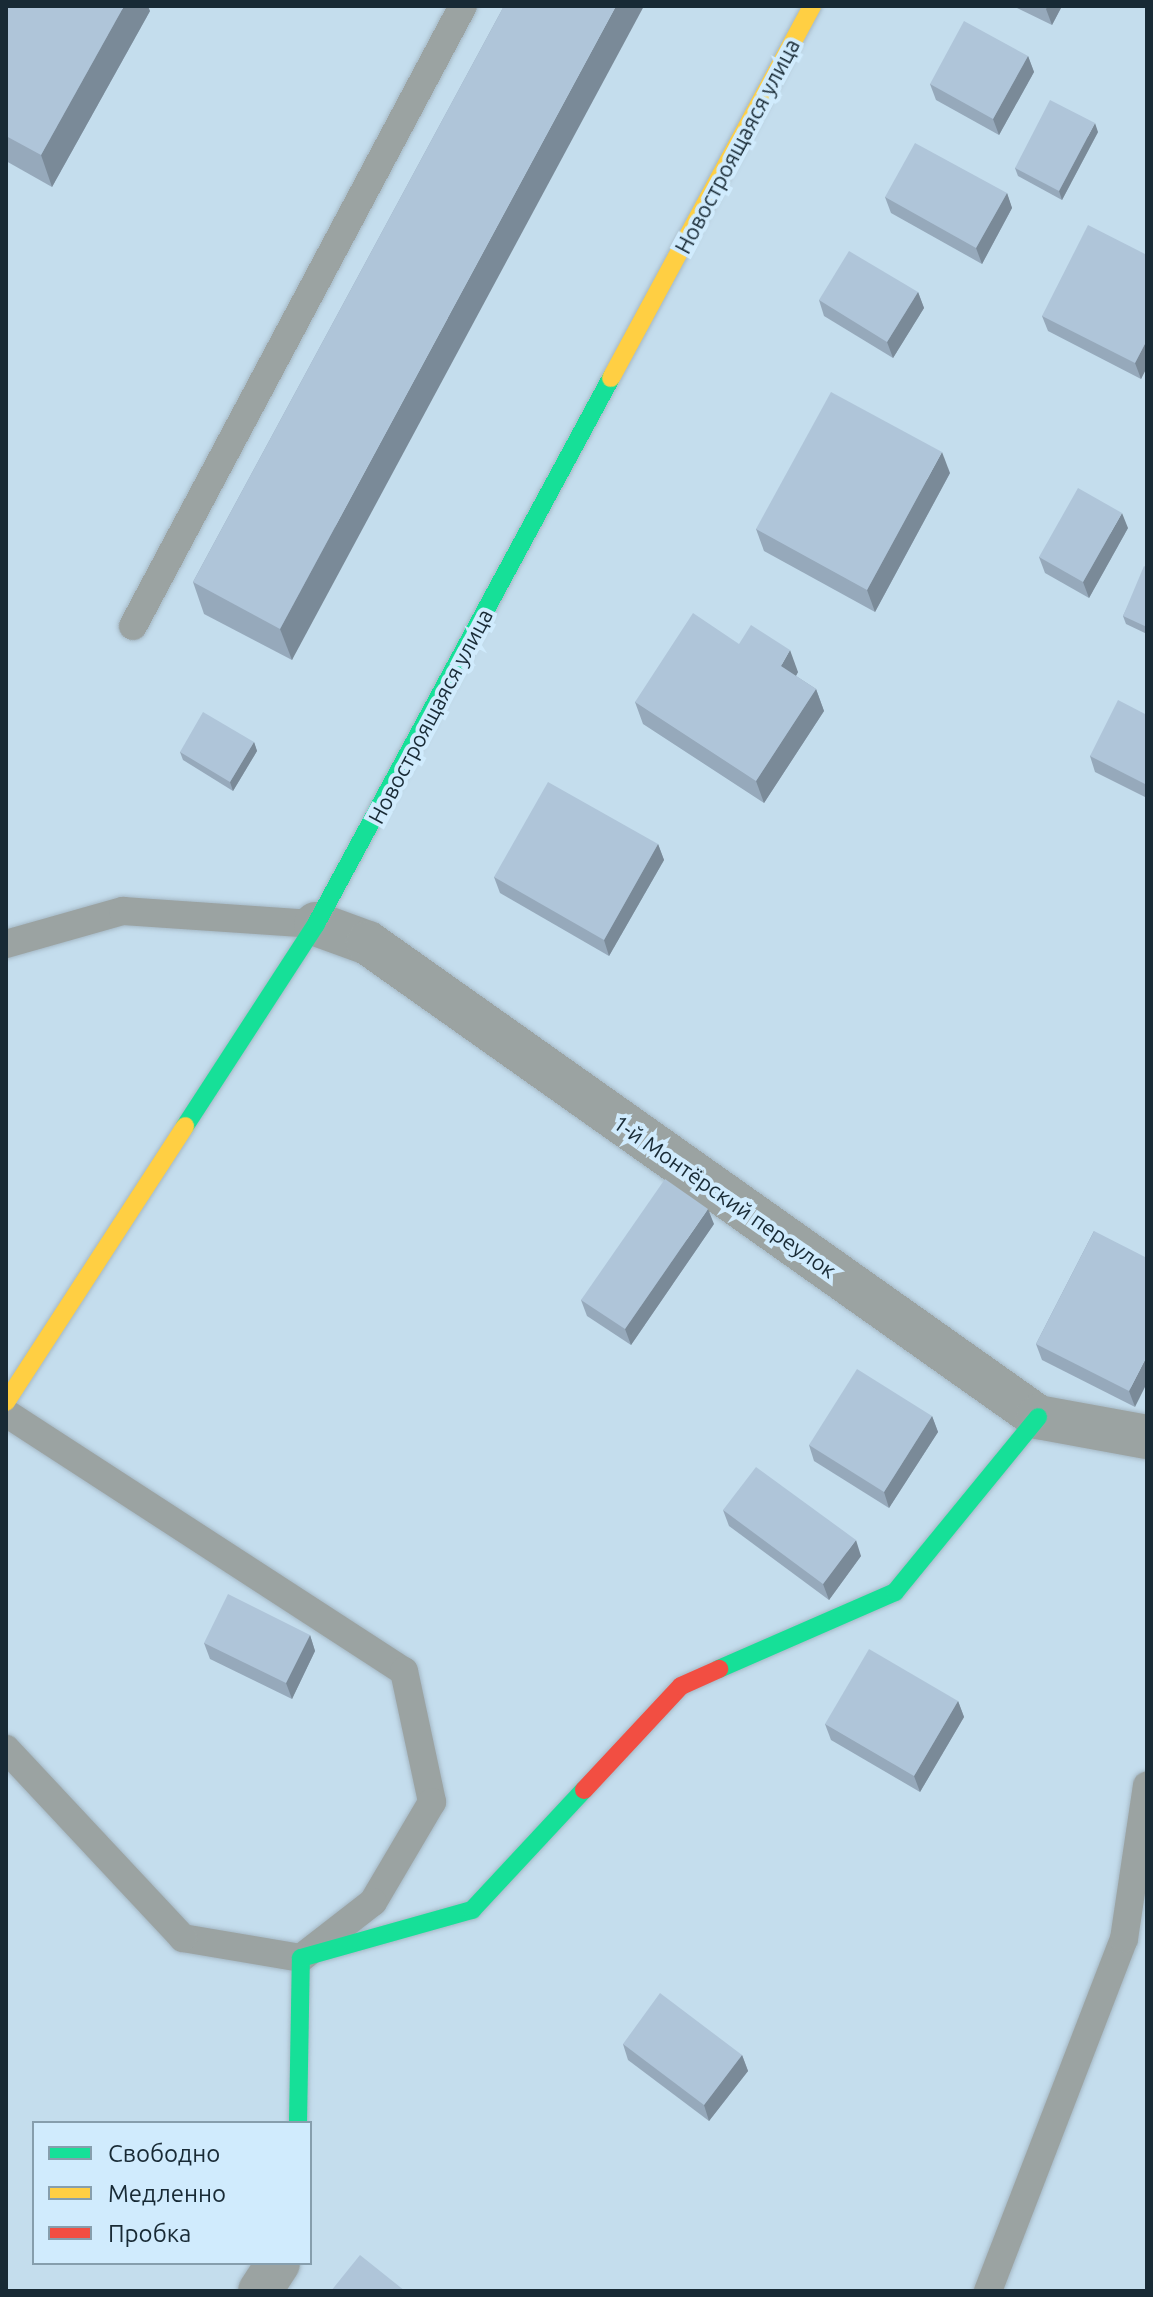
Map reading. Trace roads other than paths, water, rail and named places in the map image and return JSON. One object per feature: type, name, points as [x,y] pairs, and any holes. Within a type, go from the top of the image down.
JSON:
[{"type":"street","name":"Новостроящаяся улица","points":[[6,1402],[316,924],[812,6]]},
{"type":"street","name":"1-й Монтёрский переулок","points":[[316,924],[368,943],[1038,1417],[1147,1437]]},
{"type":"street","points":[[298,2121],[301,1958],[472,1910],[681,1686],[895,1592],[1038,1417]]},
{"type":"street","points":[[260,2291],[277,2265]]},
{"type":"lane","points":[[133,626],[463,6]]},
{"type":"lane","points":[[6,944],[123,911],[316,924]]},
{"type":"lane","points":[[6,1413],[404,1671],[432,1802],[373,1902],[301,1958],[183,1938],[6,1749]]},
{"type":"lane","points":[[988,2291],[1124,1939],[1147,1786]]}]
